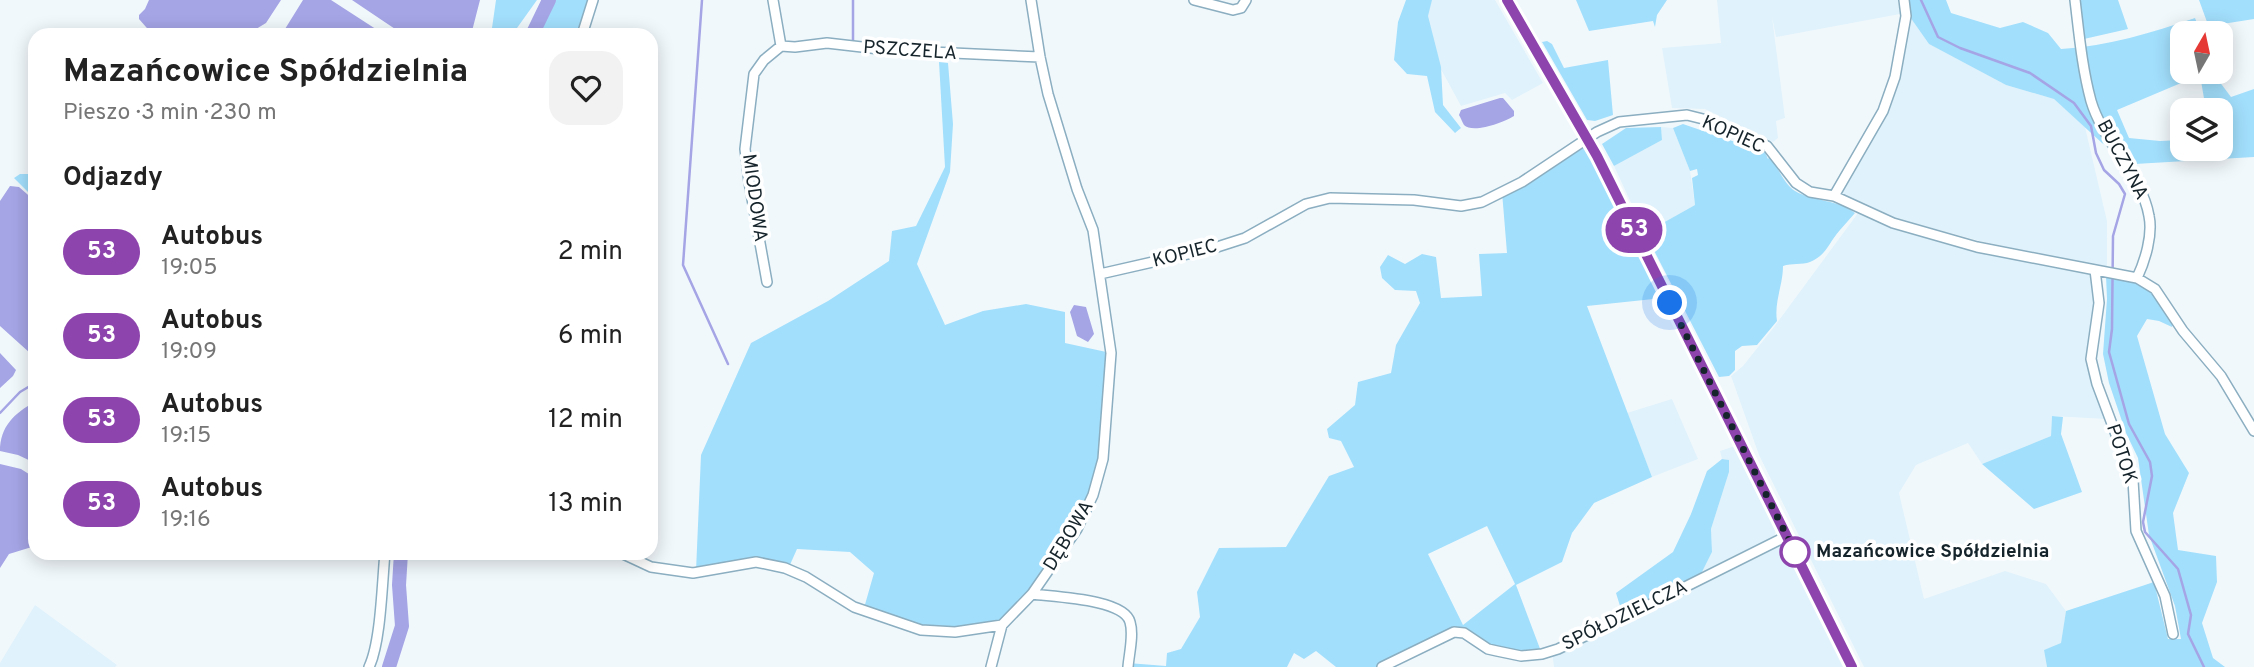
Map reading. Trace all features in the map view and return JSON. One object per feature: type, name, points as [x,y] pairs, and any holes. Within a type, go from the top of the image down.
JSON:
[{"type":"street","points":[[584,28],[593,0]]},
{"type":"street","points":[[774,0],[781,46]]},
{"type":"street","name":"DĘBOWA","points":[[1002,625],[1032,594],[1077,529],[1093,495],[1103,459],[1111,353],[1093,230],[1048,94],[1031,0]]},
{"type":"street","points":[[1194,0],[1233,10],[1241,8],[1246,0]]},
{"type":"street","points":[[1507,0],[1588,138],[1852,667]]},
{"type":"street","points":[[1834,196],[1883,111],[1895,77],[1906,16],[1904,0]]},
{"type":"street","name":"BUCZYNA","points":[[2075,0],[2080,44],[2092,102],[2102,127],[2138,188],[2150,218],[2145,259],[2137,278]]},
{"type":"street","name":"PSZCZELA","points":[[781,46],[827,43],[901,51],[1040,57]]},
{"type":"street","name":"MIODOWA","points":[[767,282],[748,182],[745,149],[754,74],[764,60],[781,46]]},
{"type":"street","name":"KOPIEC","points":[[1101,274],[1235,241],[1306,204],[1330,198],[1414,200],[1461,205],[1482,201],[1522,182],[1588,138],[1619,122],[1687,115],[1711,121],[1767,146],[1796,183],[1810,192],[1834,196],[1893,223],[1977,247],[2137,278],[2155,289],[2183,331],[2221,376],[2254,431]]},
{"type":"street","name":"POTOK","points":[[2100,271],[2099,303],[2091,359],[2097,384],[2133,480],[2136,531],[2165,596],[2173,634]]},
{"type":"street","name":"SPÓŁDZIELCZA","points":[[1382,667],[1454,632],[1464,633],[1488,649],[1521,656],[1552,651],[1787,536]]},
{"type":"street","points":[[369,667],[378,631],[384,560]]},
{"type":"street","points":[[636,560],[650,567],[693,573],[756,562],[785,568],[806,577],[854,607],[921,630],[955,632],[1002,625],[992,667]]},
{"type":"street","points":[[1032,594],[1111,606],[1126,613],[1131,624],[1128,667]]},
{"type":"shaded area","points":[[149,0],[281,0],[266,23],[258,28],[147,28],[139,19]]},
{"type":"shaded area","points":[[303,0],[331,0],[374,28],[286,28]]},
{"type":"shaded area","points":[[352,0],[480,0],[473,28],[394,28]]},
{"type":"shaded area","points":[[496,0],[537,0],[517,28],[492,28]]},
{"type":"shaded area","points":[[556,0],[590,0],[581,28],[542,28]]},
{"type":"shaded area","points":[[1406,0],[1432,0],[1428,16],[1441,67],[1443,105],[1461,128],[1455,133],[1435,112],[1427,76],[1407,74],[1394,60],[1398,22]]},
{"type":"shaded area","points":[[1430,0],[1495,0],[1543,83],[1512,100],[1505,93],[1461,106],[1437,62],[1426,19]]},
{"type":"shaded area","points":[[1576,0],[1667,0],[1657,15],[1655,27],[1653,21],[1589,31]]},
{"type":"shaded area","points":[[1717,0],[1898,0],[1900,14],[1776,37],[1772,17],[1785,118],[1776,121],[1778,138],[1773,142],[1705,109],[1672,108],[1662,48],[1721,43]]},
{"type":"shaded area","points":[[1909,0],[1946,0],[1951,13],[2000,28],[2023,22],[2048,33],[2061,49],[2096,45],[2170,26],[2170,84],[2179,84],[2117,110],[2129,138],[2170,141],[2170,161],[2186,161],[2135,164],[2102,143],[2054,99],[2006,85],[1929,44],[1910,17]]},
{"type":"shaded area","points":[[2079,0],[2118,0],[2128,29],[2084,39]]},
{"type":"shaded area","points":[[2199,0],[2254,0],[2254,19],[2233,22],[2207,21]]},
{"type":"shaded area","points":[[1910,17],[1929,44],[2006,85],[2054,99],[2085,127],[2107,221],[2107,269],[1980,241],[1895,218],[1841,195],[1889,111],[1900,80]]},
{"type":"shaded area","points":[[1542,42],[1552,44],[1564,68],[1608,60],[1613,115],[1595,121],[1587,120]]},
{"type":"shaded area","points":[[939,62],[948,63],[953,124],[950,172],[917,264],[945,325],[983,311],[1026,304],[1065,312],[1065,343],[1111,353],[1103,459],[1093,495],[1032,594],[1002,625],[955,630],[921,628],[864,608],[874,573],[850,552],[797,549],[789,567],[756,559],[696,571],[701,455],[751,343],[828,301],[889,261],[892,231],[916,226],[945,167]]},
{"type":"shaded area","points":[[2202,84],[2221,84],[2231,97],[2254,89],[2254,157],[2233,158],[2233,98],[2204,98]]},
{"type":"shaded area","points":[[1500,98],[1514,111],[1514,116],[1481,128],[1464,125],[1459,115],[1461,110]]},
{"type":"shaded area","points":[[1683,124],[1738,143],[1756,145],[1768,159],[1770,156],[1772,158],[1785,181],[1795,191],[1841,205],[1855,213],[1816,259],[1783,266],[1777,321],[1757,345],[1742,346],[1735,351],[1735,370],[1729,376],[1719,377],[1645,233],[1695,205],[1692,178],[1698,175],[1697,169],[1690,171],[1673,128]]},
{"type":"shaded area","points":[[1661,127],[1673,128],[1690,171],[1695,205],[1645,233],[1614,166],[1662,140]]},
{"type":"shaded area","points":[[1661,127],[1662,140],[1614,166],[1602,144],[1626,128]]},
{"type":"shaded area","points":[[1582,147],[1586,148],[1663,298],[1587,306],[1652,477],[1594,503],[1572,533],[1562,562],[1516,585],[1542,654],[1497,651],[1454,632],[1382,667],[1336,667],[1316,651],[1304,659],[1294,653],[1287,667],[1128,667],[1128,663],[1166,666],[1167,653],[1181,649],[1200,617],[1197,592],[1219,548],[1286,547],[1329,476],[1354,467],[1341,441],[1329,438],[1327,429],[1355,405],[1358,382],[1391,373],[1396,345],[1420,303],[1416,291],[1395,290],[1382,278],[1380,267],[1388,255],[1405,264],[1422,254],[1436,257],[1441,298],[1482,296],[1479,254],[1507,253],[1502,192]],"holes":[[[1487,526],[1515,584],[1463,625],[1428,554]]]},
{"type":"shaded area","points":[[20,174],[28,174],[28,192],[14,178]]},
{"type":"shaded area","points":[[10,186],[19,187],[28,195],[28,351],[0,326],[0,201]]},
{"type":"shaded area","points":[[1858,213],[1890,228],[1983,252],[2092,273],[2095,304],[2087,360],[2106,419],[2052,416],[2051,436],[1982,464],[1968,443],[1916,465],[1899,493],[1924,599],[2005,571],[2046,584],[2066,611],[2061,644],[2044,650],[2047,667],[1864,667],[1759,455],[1731,376],[1743,366],[1774,327]]},
{"type":"shaded area","points":[[2106,276],[2140,284],[2159,301],[2173,323],[2172,327],[2147,319],[2137,336],[2165,434],[2189,473],[2173,513],[2178,550],[2216,556],[2217,582],[2202,623],[2213,658],[2225,667],[2047,667],[2044,650],[2061,643],[2066,611],[2154,582],[2168,639],[2181,639],[2175,606],[2149,535],[2138,458],[2126,433],[2109,383],[2103,354]]},
{"type":"shaded area","points":[[1074,305],[1086,307],[1094,334],[1088,342],[1077,336],[1070,312]]},
{"type":"shaded area","points":[[0,353],[16,370],[0,388]]},
{"type":"shaded area","points":[[1672,399],[1698,459],[1652,477],[1627,413]]},
{"type":"shaded area","points":[[28,406],[28,460],[0,451],[6,428]]},
{"type":"shaded area","points":[[2052,416],[2063,417],[2061,434],[2082,492],[2034,509],[1982,464],[2051,436]]},
{"type":"shaded area","points":[[1735,446],[1776,530],[1774,537],[1726,560],[1698,580],[1712,552],[1711,529],[1729,472],[1729,460],[1722,459],[1720,451]]},
{"type":"shaded area","points":[[1722,459],[1729,460],[1729,472],[1711,529],[1712,552],[1698,580],[1635,612],[1620,606],[1616,593],[1673,552],[1707,471]]},
{"type":"shaded area","points":[[0,464],[28,474],[28,548],[9,554],[0,568]]},
{"type":"shaded area","points":[[1785,542],[1844,667],[1554,667],[1552,651]]},
{"type":"shaded area","points":[[35,605],[117,665],[0,667]]},
{"type":"waterway","points":[[535,28],[549,0]]},
{"type":"waterway","points":[[702,0],[683,265],[728,364]]},
{"type":"waterway","points":[[853,0],[853,42]]},
{"type":"waterway","points":[[1921,0],[1938,37],[1960,48],[2030,73],[2074,103],[2091,126],[2096,153],[2104,170],[2125,194],[2113,236],[2112,329],[2109,352],[2129,424],[2150,462],[2152,476],[2143,522],[2145,532],[2178,569],[2191,615],[2188,634],[2204,667]]},
{"type":"waterway","points":[[0,413],[28,387]]},
{"type":"waterway","points":[[389,667],[402,626],[399,585],[401,560]]},
{"type":"bus line","name":"53","points":[[1507,0],[1588,138],[1852,667]]},
{"type":"place","name":"Mazańcowice Spółdzielnia","points":[[1795,552]]},
{"type":"route","points":[[1670,303],[1795,552]]}]
